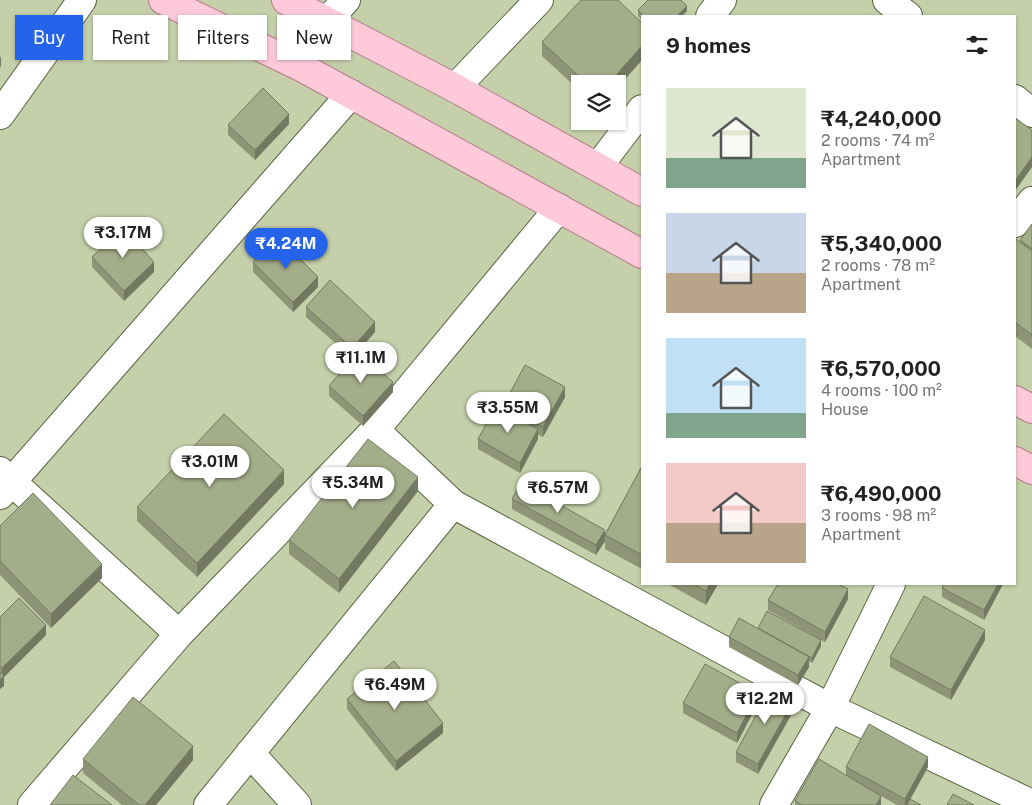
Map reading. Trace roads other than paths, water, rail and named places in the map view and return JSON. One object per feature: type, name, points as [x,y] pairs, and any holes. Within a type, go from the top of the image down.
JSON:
[{"type":"main road","points":[[163,0],[303,68],[641,253]]},
{"type":"main road","points":[[286,0],[318,15]]},
{"type":"main road","points":[[351,32],[641,191]]},
{"type":"main road","points":[[1016,401],[1032,409]]},
{"type":"main road","points":[[1016,462],[1032,470]]},
{"type":"street","points":[[0,115],[82,0]]},
{"type":"street","points":[[332,15],[346,0]]},
{"type":"street","points":[[455,88],[539,0]]},
{"type":"street","points":[[711,15],[722,0]]},
{"type":"street","points":[[887,0],[907,15]]},
{"type":"street","points":[[179,634],[4,482],[351,94]]},
{"type":"street","points":[[1016,101],[1032,113]]},
{"type":"street","points":[[598,167],[641,110]]},
{"type":"street","points":[[1016,222],[1032,201]]},
{"type":"street","points":[[32,805],[179,634],[375,430],[559,208]]},
{"type":"street","points":[[375,430],[453,504],[830,708],[1032,804]]},
{"type":"street","points":[[208,805],[453,504]]},
{"type":"street","points":[[774,805],[830,708],[891,585]]},
{"type":"street","points":[[250,753],[297,805]]}]
